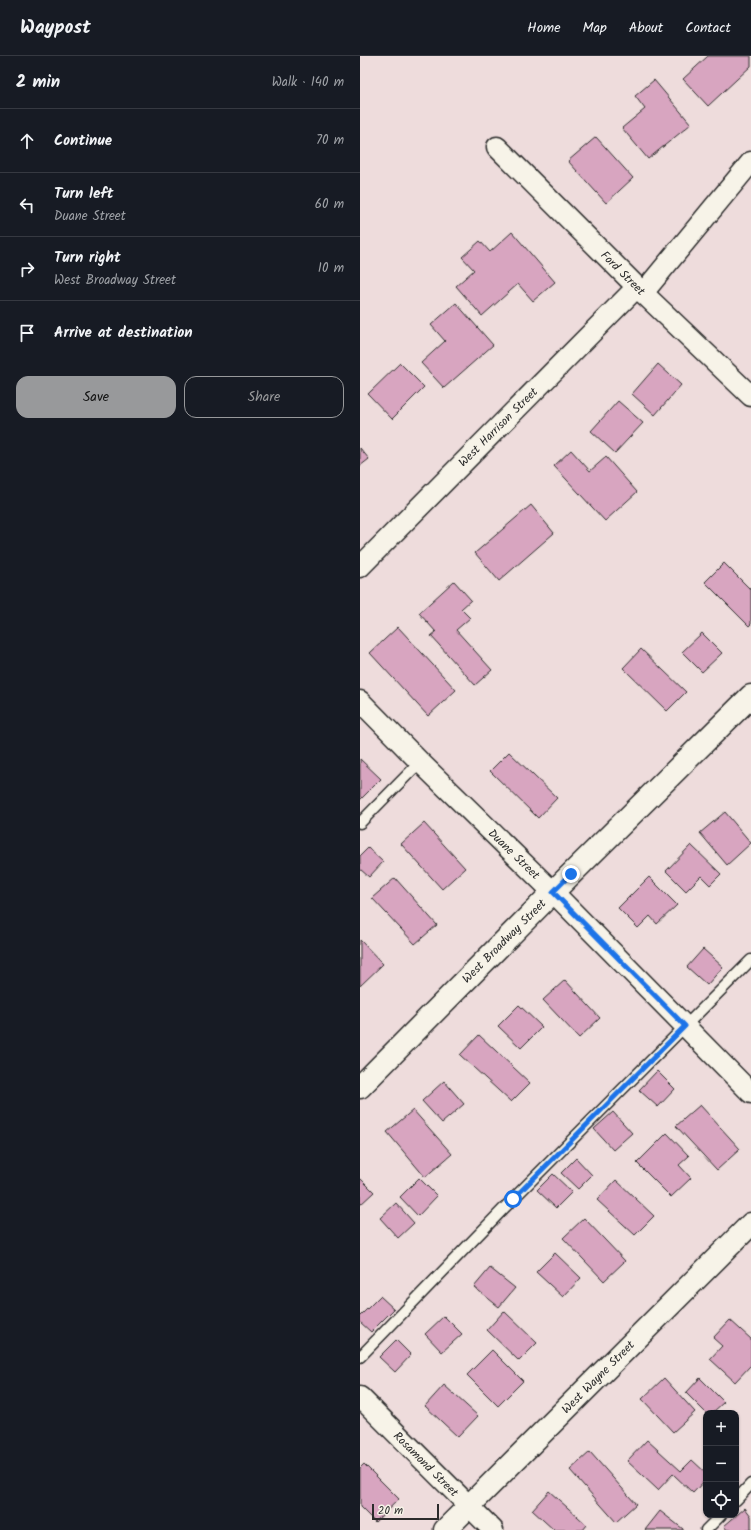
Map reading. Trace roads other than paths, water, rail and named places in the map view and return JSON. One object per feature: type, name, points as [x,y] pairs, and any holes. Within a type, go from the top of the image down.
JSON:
[{"type":"street","name":"Ford Street","points":[[498,148],[640,290],[751,396]]},
{"type":"street","name":"West Harrison Street","points":[[360,567],[640,290],[751,162]]},
{"type":"street","name":"West Broadway Street","points":[[360,1087],[553,892],[751,696]]},
{"type":"street","name":"Duane Street","points":[[360,701],[553,892],[751,1093]]},
{"type":"street","name":"West Wayne Street","points":[[445,1530],[751,1224]]},
{"type":"street","name":"Rosamond Street","points":[[360,1398],[493,1530]]},
{"type":"lane","points":[[360,823],[420,762]]},
{"type":"lane","points":[[360,1357],[513,1199],[751,960]]},
{"type":"lane","points":[[739,1497],[751,1484]]},
{"type":"lane","points":[[706,1530],[718,1518]]}]
